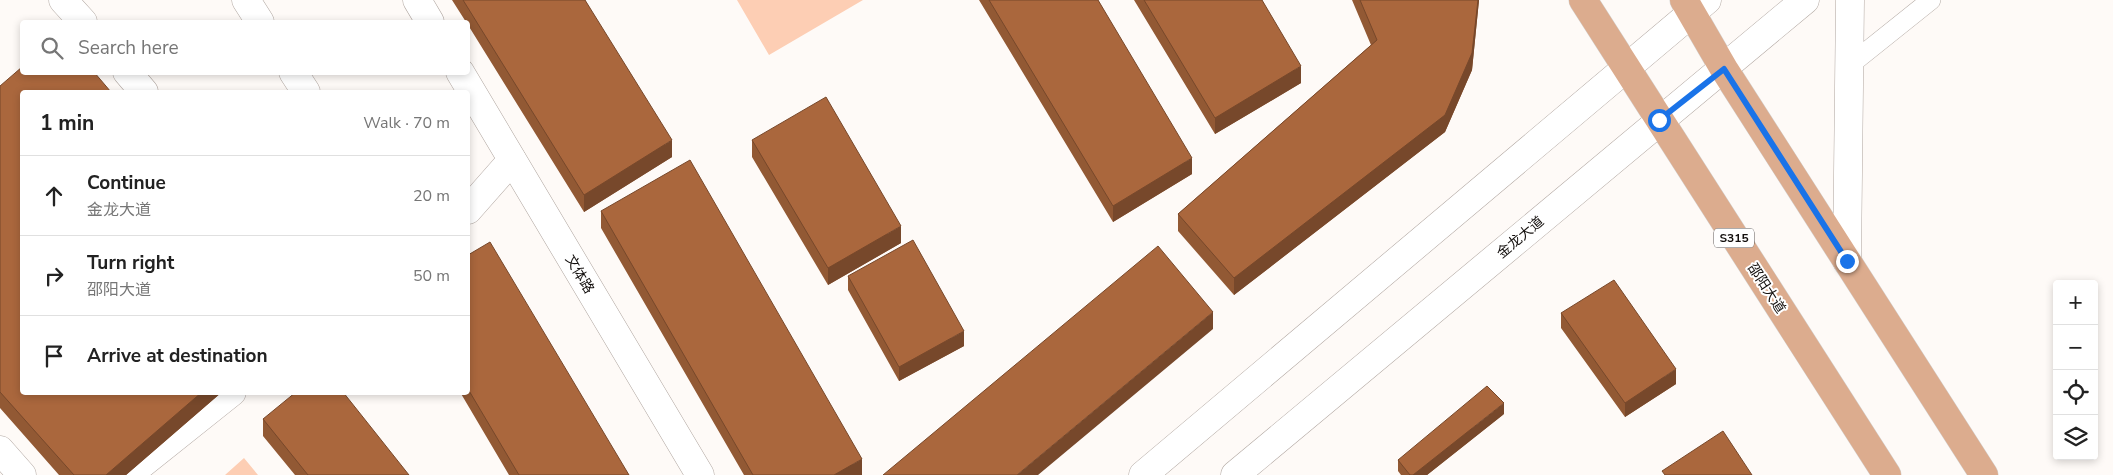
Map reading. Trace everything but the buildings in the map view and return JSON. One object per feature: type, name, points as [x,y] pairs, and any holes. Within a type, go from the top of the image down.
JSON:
[{"type":"main road","points":[[63,0],[81,20]]},
{"type":"main road","points":[[246,0],[259,20]]},
{"type":"main road","points":[[417,0],[429,20]]},
{"type":"main road","name":"邵阳大道","points":[[1583,0],[1624,68],[1887,475]]},
{"type":"main road","name":"金龙大道","points":[[1235,475],[1805,0]]},
{"type":"main road","points":[[1847,261],[1851,64],[1850,0]]},
{"type":"main road","points":[[1143,475],[1624,68],[1694,4],[1724,69],[1984,475]]},
{"type":"main road","points":[[130,75],[142,90]]},
{"type":"main road","points":[[295,75],[305,90]]},
{"type":"main road","name":"文体路","points":[[462,75],[700,475]]},
{"type":"main road","points":[[470,208],[512,160]]},
{"type":"main road","points":[[128,475],[228,395]]},
{"type":"main road","points":[[0,450],[22,475]]},
{"type":"lane","points":[[1851,64],[1931,0]]},
{"type":"shaded area","points":[[737,0],[863,0],[769,55]]},
{"type":"shaded area","points":[[244,458],[258,475],[225,475]]},
{"type":"route","points":[[1659,120],[1724,69],[1847,261]]}]
